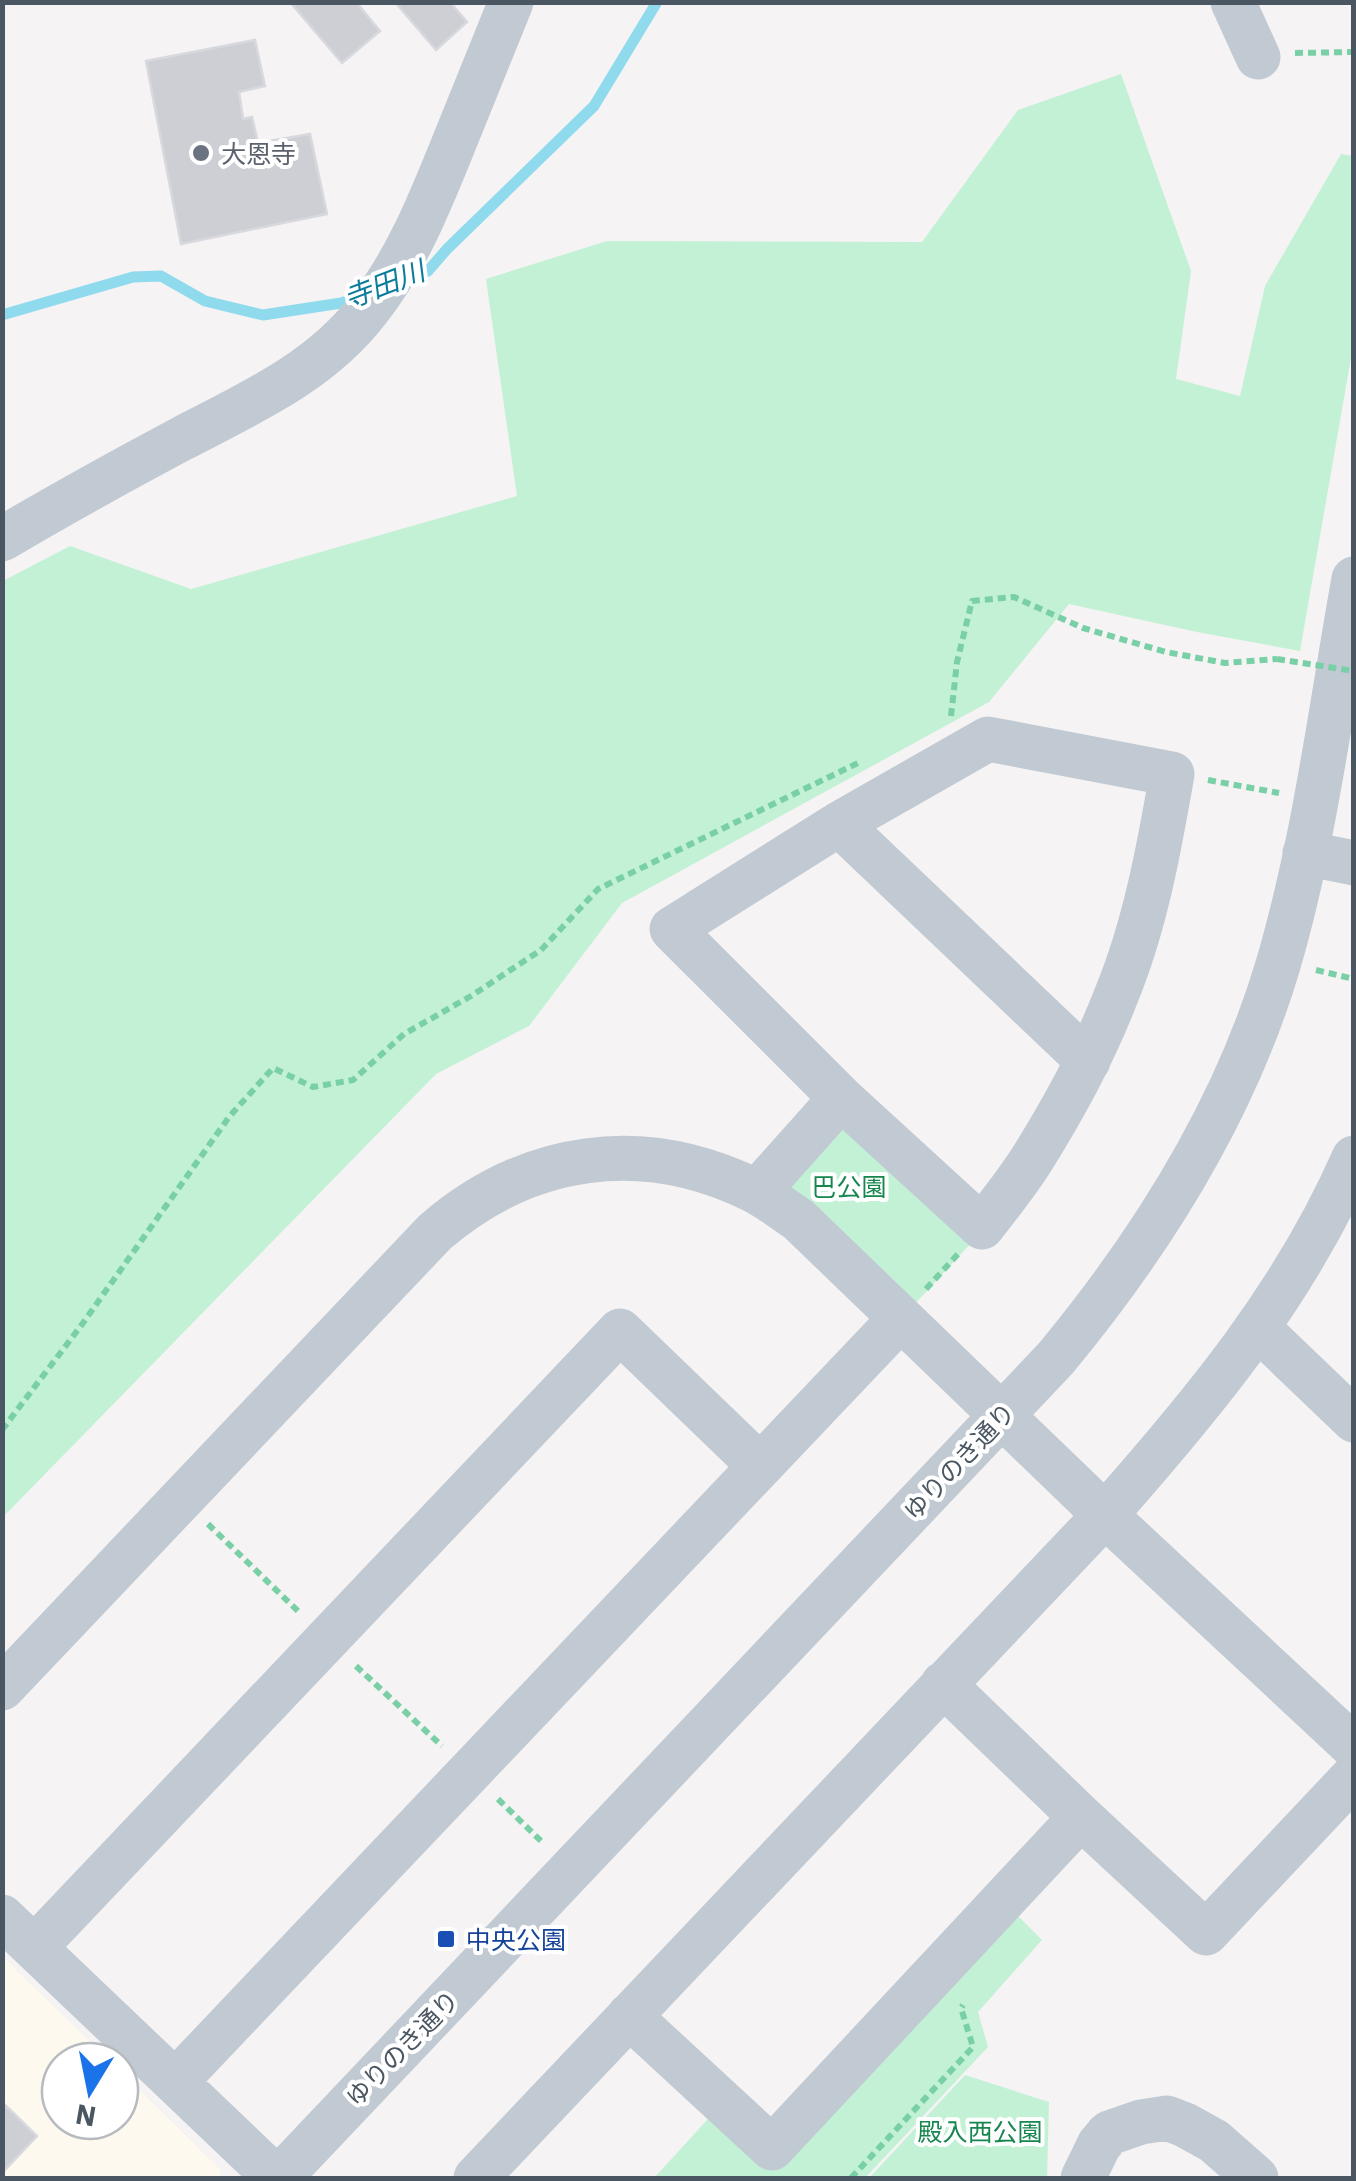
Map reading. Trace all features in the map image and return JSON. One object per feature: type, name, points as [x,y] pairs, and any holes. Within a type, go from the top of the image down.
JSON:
[{"type":"street","points":[[2,539],[69,499],[286,384],[321,359],[368,310],[401,262],[426,214],[511,2]]},
{"type":"street","points":[[1234,2],[1258,57]]},
{"type":"street","name":"ゆりのき通り","points":[[278,2178],[1056,1358],[1144,1242],[1201,1147],[1248,1048],[1277,967],[1305,853],[1354,579]]},
{"type":"street","points":[[988,739],[1172,774],[1160,846],[1118,994],[1088,1061],[1031,1161],[982,1227],[841,1098],[672,929],[839,824],[988,739]]},
{"type":"street","points":[[839,824],[1088,1061]]},
{"type":"street","points":[[1305,853],[1354,864]]},
{"type":"street","points":[[757,1192],[841,1098]]},
{"type":"street","points":[[2,1688],[435,1232],[520,1178],[567,1163],[617,1156],[676,1163],[709,1172],[757,1192],[798,1220],[1354,1748]]},
{"type":"street","points":[[476,2178],[1106,1515],[1259,1328],[1305,1252],[1354,1158]]},
{"type":"street","points":[[175,2082],[900,1319]]},
{"type":"street","points":[[1259,1328],[1354,1420]]},
{"type":"street","points":[[278,2178],[18,1932],[327,1640],[620,1331],[759,1465]]},
{"type":"street","points":[[943,1684],[1206,1933],[1354,1776]]},
{"type":"street","points":[[629,2016],[772,2148],[1081,1817]]},
{"type":"street","points":[[1083,2178],[1109,2132],[1167,2118],[1214,2141],[1256,2178]]},
{"type":"path","points":[[1258,57],[1354,52]]},
{"type":"path","points":[[950,724],[957,662],[972,602],[1014,597],[1083,628],[1166,652],[1225,663],[1278,659],[1354,672]]},
{"type":"path","points":[[2,1430],[83,1324],[229,1117],[274,1068],[313,1087],[353,1080],[404,1034],[541,950],[598,890],[862,761]]},
{"type":"path","points":[[1172,774],[1281,793]]},
{"type":"path","points":[[1314,970],[1354,979]]},
{"type":"path","points":[[900,1319],[982,1227]]},
{"type":"path","points":[[182,1498],[570,1871]]},
{"type":"path","points":[[851,2178],[974,2046],[961,2008],[973,1994]]},
{"type":"shaded area","points":[[2,1956],[89,2041],[40,2041],[40,2141],[140,2141],[140,2091],[221,2170],[220,2178],[3,2178]]},
{"type":"green space","points":[[1121,74],[1191,271],[1176,379],[1240,396],[1265,286],[1341,154],[1353,156],[1353,346],[1300,651],[1069,604],[989,702],[622,903],[529,1026],[436,1074],[3,1517],[3,581],[70,546],[191,589],[517,496],[486,279],[607,241],[922,242],[1018,110]]},
{"type":"green space","name":"巴公園","points":[[848,1119],[974,1240],[912,1307],[779,1186]]},
{"type":"green space","points":[[1017,1915],[1042,1940],[978,2012],[988,2047],[865,2178],[654,2178],[708,2119],[769,2170]]},
{"type":"green space","name":"殿入西公園","points":[[965,2075],[1049,2102],[1047,2178],[869,2178]]},
{"type":"building","points":[[290,2],[356,2],[380,31],[342,63]]},
{"type":"building","points":[[395,2],[450,2],[467,22],[436,50]]},
{"type":"building","points":[[255,40],[265,86],[239,92],[243,119],[252,117],[258,143],[310,134],[327,214],[181,244],[146,61]]},
{"type":"building","points":[[2,2102],[37,2136],[2,2173]]},
{"type":"waterway","name":"寺田川","points":[[404,280],[428,271],[594,106],[657,2]]},
{"type":"waterway","name":"寺田川","points":[[2,315],[133,277],[161,276],[205,301],[263,315],[359,297]]},
{"type":"place","name":"大恩寺","points":[[201,153]]},
{"type":"place","name":"中央公園","points":[[446,1939]]}]
